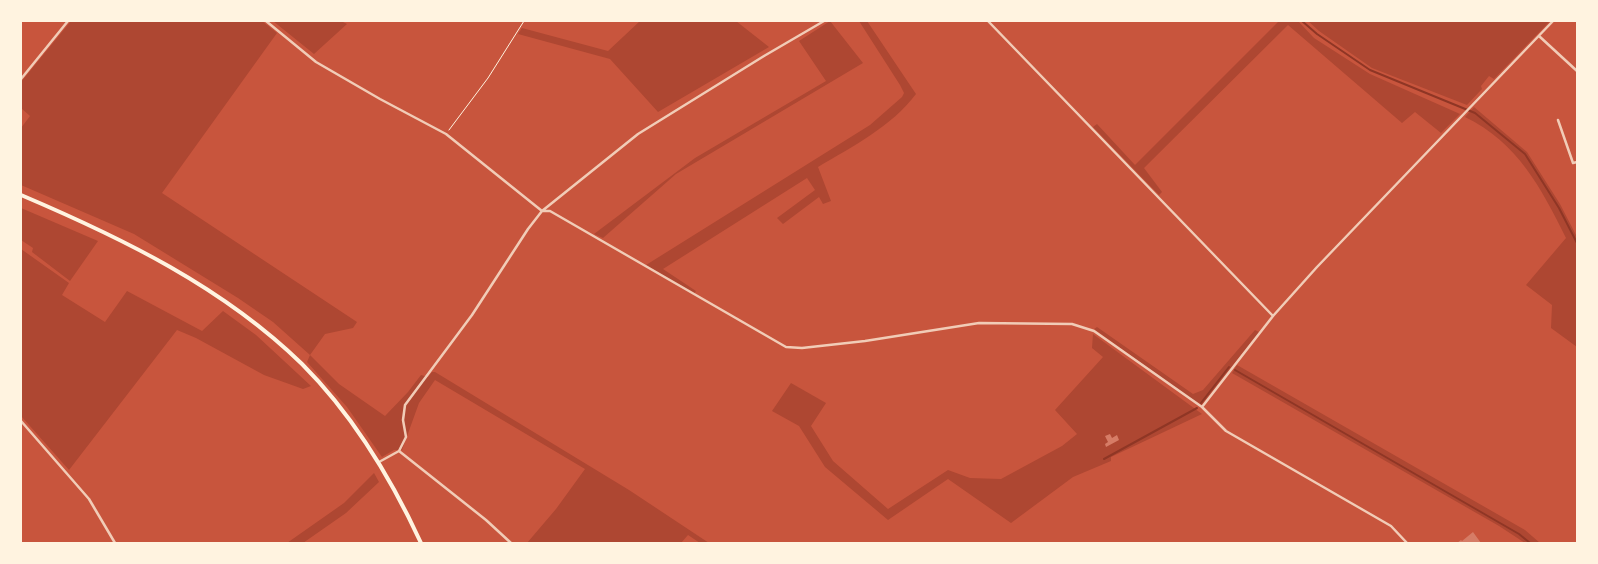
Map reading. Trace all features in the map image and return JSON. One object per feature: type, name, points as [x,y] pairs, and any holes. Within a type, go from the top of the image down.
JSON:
[{"type":"main road","points":[[21,196],[83,222],[159,261],[216,295],[254,323],[302,365],[343,411],[379,462],[421,543]]},
{"type":"street","points":[[21,79],[68,21]]},
{"type":"street","points":[[266,21],[316,62],[446,134],[542,211],[550,211],[786,347],[802,348],[865,341],[979,323],[1072,324],[1094,331],[1202,407],[1226,430],[1389,525],[1397,531],[1406,543]]},
{"type":"street","points":[[379,462],[399,451],[406,437],[403,420],[405,405],[472,315],[528,229],[542,211],[638,134],[824,21]]},
{"type":"street","points":[[988,21],[1273,316]]},
{"type":"street","points":[[1202,407],[1273,316],[1317,267],[1553,21]]},
{"type":"street","points":[[1539,36],[1577,71]]},
{"type":"street","points":[[1558,120],[1573,164],[1577,162]]},
{"type":"street","points":[[21,421],[89,499],[116,543]]},
{"type":"street","points":[[399,451],[486,520],[511,543]]},
{"type":"path","points":[[446,134],[488,78],[524,21]]},
{"type":"shaded area","points":[[71,21],[262,21],[277,33],[162,193],[357,322],[353,328],[325,334],[310,355],[273,322],[238,298],[134,234],[21,185],[21,128],[30,116],[21,108],[21,82]]},
{"type":"shaded area","points":[[273,21],[341,21],[347,24],[314,54]]},
{"type":"shaded area","points":[[640,21],[736,21],[769,47],[658,112],[610,59],[518,34],[522,28],[608,51]]},
{"type":"shaded area","points":[[830,21],[863,63],[676,174],[603,238],[594,234],[695,158],[826,81],[799,41]]},
{"type":"shaded area","points":[[859,21],[867,21],[916,94],[906,106],[883,126],[818,167],[831,201],[823,204],[819,197],[783,224],[777,218],[815,190],[807,178],[663,269],[696,291],[694,294],[646,265],[870,125],[902,97],[904,93],[900,85]]},
{"type":"shaded area","points":[[1279,21],[1298,21],[1314,38],[1370,74],[1460,114],[1441,133],[1415,112],[1402,123],[1288,25],[1144,168],[1162,192],[1159,195],[1093,127],[1097,124],[1135,165]]},
{"type":"shaded area","points":[[1308,21],[1550,21],[1494,79],[1489,76],[1481,86],[1482,89],[1467,105],[1372,68],[1319,31]]},
{"type":"shaded area","points":[[1474,107],[1527,152],[1560,204],[1577,237],[1577,347],[1551,328],[1552,305],[1526,285],[1566,238],[1526,168],[1500,140],[1465,117]]},
{"type":"shaded area","points":[[21,208],[98,241],[70,281],[32,252],[33,248],[21,240]]},
{"type":"shaded area","points":[[21,249],[69,283],[62,295],[105,322],[127,291],[202,331],[223,311],[256,335],[311,386],[303,389],[264,375],[196,338],[177,330],[69,470],[21,416]]},
{"type":"shaded area","points":[[1097,327],[1193,394],[1203,390],[1255,330],[1259,332],[1201,406],[1094,329]]},
{"type":"shaded area","points":[[1093,334],[1202,414],[1111,457],[1111,461],[1073,477],[1011,523],[948,479],[888,520],[825,467],[799,426],[772,411],[791,383],[826,403],[811,426],[833,461],[888,509],[948,470],[970,478],[1001,479],[1062,446],[1077,434],[1055,410],[1103,357],[1092,348]]},
{"type":"shaded area","points":[[310,355],[339,384],[385,416],[421,375],[428,377],[432,372],[435,372],[629,490],[709,543],[700,543],[688,535],[681,543],[527,543],[556,509],[585,469],[435,380],[419,403],[402,450],[394,450],[382,457],[347,407],[307,362]]},
{"type":"shaded area","points":[[1237,365],[1525,530],[1540,543],[1525,543],[1499,526],[1232,373]]},
{"type":"shaded area","points":[[374,473],[379,482],[346,513],[303,543],[287,543],[344,503]]},
{"type":"building","points":[[1110,434],[1112,438],[1117,435],[1119,440],[1106,447],[1105,444],[1108,442],[1105,436]]},
{"type":"building","points":[[1473,532],[1481,543],[1457,543],[1462,541]]},
{"type":"waterway","points":[[1302,21],[1317,34],[1370,70],[1475,113],[1525,154],[1559,208],[1577,243]]},
{"type":"waterway","points":[[1201,403],[1229,367]]},
{"type":"waterway","points":[[1235,370],[1519,534],[1530,543]]},
{"type":"waterway","points":[[1104,459],[1197,408]]}]
